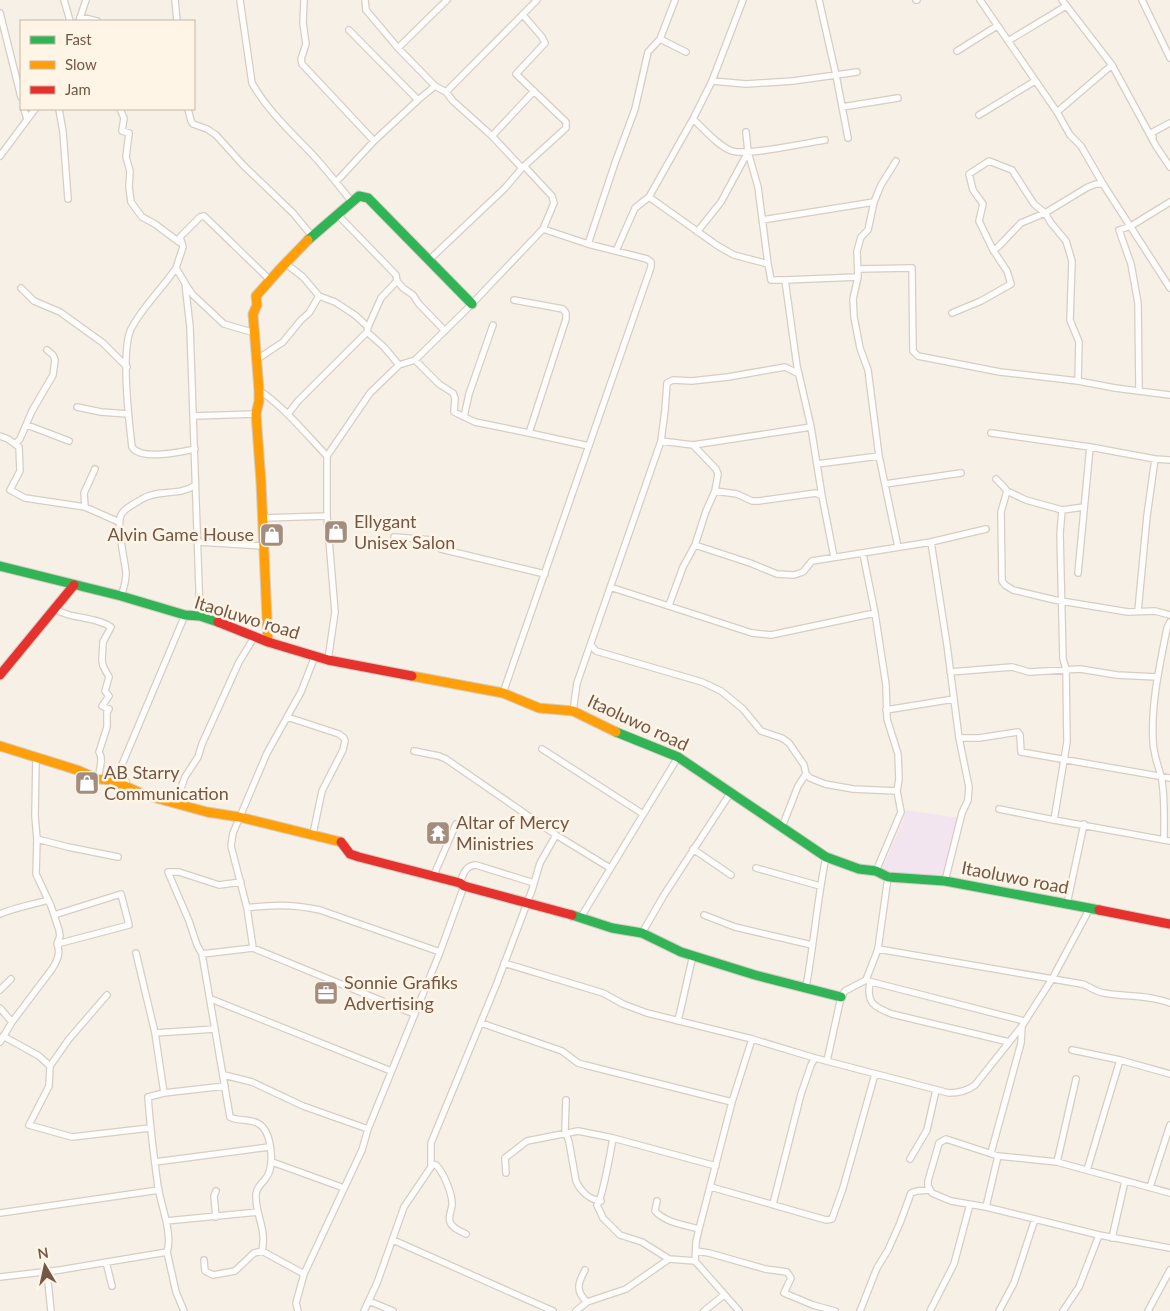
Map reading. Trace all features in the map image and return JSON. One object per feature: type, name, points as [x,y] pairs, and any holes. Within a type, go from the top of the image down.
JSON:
[{"type":"street","points":[[64,0],[70,20]]},
{"type":"street","points":[[80,19],[86,0]]},
{"type":"street","points":[[175,0],[177,20]]},
{"type":"street","points":[[240,0],[252,83],[285,127],[312,154],[352,202]]},
{"type":"street","points":[[304,0],[303,23],[306,44],[301,59],[302,64],[374,141]]},
{"type":"street","points":[[328,660],[335,604],[328,516],[327,456],[370,393],[399,365],[415,360],[472,304],[543,230],[554,203],[552,196],[492,136],[446,92],[435,86],[398,48],[366,10],[365,0]]},
{"type":"street","points":[[398,48],[447,0]]},
{"type":"street","points":[[446,92],[523,15],[530,3],[537,0]]},
{"type":"street","points":[[588,244],[634,109],[648,52],[660,38],[675,0]]},
{"type":"street","points":[[616,251],[635,208],[649,197],[693,119],[712,81],[743,0]]},
{"type":"street","points":[[819,0],[848,138]]},
{"type":"street","points":[[980,0],[1057,112],[1070,135],[1081,146],[1103,184],[1168,279],[1170,288]]},
{"type":"street","points":[[1142,0],[1170,58]]},
{"type":"street","points":[[1008,40],[1064,3],[1112,66],[1156,146],[1170,167]]},
{"type":"street","points":[[0,13],[20,93]]},
{"type":"street","points":[[428,260],[566,128],[566,122],[516,74],[545,43],[523,15]]},
{"type":"street","points":[[957,51],[997,26]]},
{"type":"street","points":[[348,30],[418,100]]},
{"type":"street","points":[[660,38],[686,52]]},
{"type":"street","points":[[1057,112],[1112,66]]},
{"type":"street","points":[[712,81],[746,84],[793,81],[857,72]]},
{"type":"street","points":[[979,115],[1035,81]]},
{"type":"street","points":[[336,182],[374,141],[435,86]]},
{"type":"street","points":[[492,136],[534,91]]},
{"type":"street","points":[[842,107],[898,98]]},
{"type":"street","points":[[24,110],[27,119]]},
{"type":"street","points":[[0,156],[34,110]]},
{"type":"street","points":[[59,110],[68,199]]},
{"type":"street","points":[[120,110],[124,118],[122,131],[129,133],[126,157],[130,171],[128,188],[131,202],[142,217],[179,242],[181,240],[183,247],[176,268],[167,282],[152,297],[130,331],[127,345],[127,367],[128,414],[132,447],[135,452],[140,454],[170,454],[195,450]]},
{"type":"street","points":[[188,110],[193,124],[207,129],[216,135],[243,165],[293,213],[312,236]]},
{"type":"street","points":[[693,119],[717,141],[732,151],[748,152],[825,140]]},
{"type":"street","points":[[1156,146],[1151,133],[1170,123]]},
{"type":"street","points":[[746,132],[748,152],[758,187],[771,280],[858,277]]},
{"type":"street","points":[[697,232],[721,202],[748,152]]},
{"type":"street","points":[[896,161],[881,185],[874,202],[868,230],[861,238],[857,251],[858,277],[853,299],[854,317],[860,348],[868,370],[879,456],[898,547]]},
{"type":"street","points":[[952,313],[981,301],[1011,284],[1007,271],[993,250],[979,221],[983,204],[973,190],[969,174],[989,162],[1012,170],[1034,204],[1045,213],[1066,241],[1072,261],[1070,320],[1079,342],[1078,381]]},
{"type":"street","points":[[993,250],[1021,223],[1045,213],[1088,187],[1103,184]]},
{"type":"street","points":[[268,642],[263,518],[256,414],[259,390],[253,314],[257,305],[256,296],[312,236],[359,196],[368,198],[400,233],[445,275],[472,304]]},
{"type":"street","points":[[649,197],[697,232],[734,255],[768,264]]},
{"type":"street","points":[[762,220],[874,202]]},
{"type":"street","points":[[1139,390],[1138,303],[1131,264],[1119,230],[1131,226],[1170,202]]},
{"type":"street","points":[[337,214],[396,275],[397,280],[413,295],[419,304],[446,330]]},
{"type":"street","points":[[179,240],[183,233],[200,217],[204,216],[214,223],[236,248],[269,280]]},
{"type":"street","points":[[504,694],[651,267],[651,262],[647,259],[543,230]]},
{"type":"street","points":[[285,263],[303,277],[319,296],[335,302],[355,315],[399,365]]},
{"type":"street","points":[[176,268],[193,296],[224,324],[255,333]]},
{"type":"street","points":[[858,269],[912,268],[913,351],[918,356],[1000,372],[1170,394]]},
{"type":"street","points":[[288,414],[298,401],[367,330],[381,298],[397,280]]},
{"type":"street","points":[[785,280],[799,374],[811,427],[834,557]]},
{"type":"street","points":[[185,283],[190,327],[195,450],[194,486],[200,616]]},
{"type":"street","points":[[21,288],[34,301],[60,312],[103,343],[127,367]]},
{"type":"street","points":[[256,360],[283,342],[300,320],[309,313],[319,296]]},
{"type":"street","points":[[514,300],[549,306],[563,310],[566,313],[566,319],[529,433]]},
{"type":"street","points":[[464,417],[469,394],[493,325]]},
{"type":"street","points":[[15,444],[20,439],[36,403],[53,375],[55,360],[53,355],[47,350]]},
{"type":"street","points":[[415,360],[439,384],[453,393],[454,412],[464,417],[475,422],[589,446]]},
{"type":"street","points":[[573,712],[577,683],[592,645],[610,587],[662,441],[666,410],[666,383],[673,380],[692,381],[728,377],[785,367],[799,374]]},
{"type":"street","points":[[259,390],[288,414],[327,456]]},
{"type":"street","points":[[77,407],[101,412],[128,414]]},
{"type":"street","points":[[194,416],[256,414]]},
{"type":"street","points":[[27,425],[69,441]]},
{"type":"street","points":[[662,441],[693,445],[811,427]]},
{"type":"street","points":[[991,432],[1170,460]]},
{"type":"street","points":[[0,436],[19,447],[20,471],[10,490],[25,498],[85,507],[119,522]]},
{"type":"street","points":[[669,605],[683,567],[695,545],[715,491],[718,474],[716,469],[693,445]]},
{"type":"street","points":[[1078,573],[1090,447]]},
{"type":"street","points":[[817,464],[879,456]]},
{"type":"street","points":[[1138,611],[1147,516],[1155,459]]},
{"type":"street","points":[[85,507],[84,493],[95,469]]},
{"type":"street","points":[[885,484],[961,473]]},
{"type":"street","points":[[996,480],[1007,491],[1026,500],[1062,510],[1084,507]]},
{"type":"street","points":[[121,596],[126,574],[119,522],[121,514],[145,497],[156,493],[188,490],[194,486]]},
{"type":"street","points":[[715,491],[737,494],[752,501],[816,494],[822,496]]},
{"type":"street","points":[[1007,491],[1002,512],[1002,581],[1005,585],[1013,590],[1128,612],[1155,611],[1170,615]]},
{"type":"street","points":[[1054,820],[1067,742],[1060,534],[1062,510]]},
{"type":"street","points":[[263,518],[328,516]]},
{"type":"street","points":[[695,545],[750,563],[776,574],[794,575],[803,572],[812,561],[930,542],[986,529]]},
{"type":"street","points":[[394,537],[433,540],[441,549],[545,574]]},
{"type":"street","points":[[198,542],[264,546]]},
{"type":"street","points":[[930,542],[969,787],[969,796],[962,813],[944,881]]},
{"type":"street","points":[[863,554],[875,613],[886,685],[886,710],[898,754],[899,779],[897,791],[901,812],[876,871]]},
{"type":"street","name":"Itaoluwo road","points":[[0,566],[121,596],[185,615],[200,616],[268,642],[328,660],[504,694],[539,708],[573,712],[678,758],[826,857],[859,869],[876,871],[888,877],[944,881],[1170,924]]},
{"type":"street","points":[[0,674],[74,585]]},
{"type":"street","points":[[610,587],[752,633],[771,635],[875,613]]},
{"type":"street","points":[[54,608],[65,614],[86,617],[111,627],[103,642],[102,664],[109,677],[105,691],[109,696],[102,706],[109,709],[107,712],[107,728],[99,752],[101,763],[98,778]]},
{"type":"street","points":[[112,780],[121,767],[185,615]]},
{"type":"street","points":[[999,809],[1167,840],[1161,777],[1154,754],[1152,739],[1157,677],[1170,622]]},
{"type":"street","points":[[176,802],[185,777],[198,757],[239,662],[255,636]]},
{"type":"street","points":[[592,645],[596,651],[702,682],[721,691],[743,709],[761,731],[782,738],[789,743],[804,765],[806,774],[810,778],[825,784],[853,789],[897,791]]},
{"type":"street","points":[[253,948],[247,908],[231,846],[233,833],[267,753],[301,692],[315,656]]},
{"type":"street","points":[[950,672],[1012,667],[1029,672],[1080,668],[1117,675],[1157,677]]},
{"type":"street","points":[[886,710],[954,699]]},
{"type":"street","points":[[287,717],[339,734],[345,741],[343,750],[322,791],[313,834]]},
{"type":"street","points":[[960,738],[979,738],[1018,732],[1020,735],[1021,752],[1170,778]]},
{"type":"street","points":[[0,746],[98,778],[112,780],[145,795],[207,812],[239,817],[342,842],[352,855],[581,917],[612,928],[642,933],[675,949],[755,975],[841,997]]},
{"type":"street","points":[[542,749],[643,814]]},
{"type":"street","points":[[414,751],[446,759],[556,835],[610,868]]},
{"type":"street","points":[[0,1042],[12,1022],[56,962],[60,949],[58,944],[60,936],[54,915],[36,874],[36,758]]},
{"type":"street","points":[[581,917],[678,758]]},
{"type":"street","points":[[121,767],[128,788]]},
{"type":"street","points":[[782,827],[798,786],[806,774]]},
{"type":"street","points":[[642,933],[693,849],[731,792]]},
{"type":"street","points":[[433,877],[456,824]]},
{"type":"street","points":[[1067,904],[1084,824]]},
{"type":"street","points":[[364,1311],[393,1240],[404,1207],[431,1164],[431,1143],[481,1023],[540,863],[556,835]]},
{"type":"street","points":[[37,839],[118,857]]},
{"type":"street","points":[[693,849],[732,875]]},
{"type":"street","points":[[806,987],[820,886],[826,857]]},
{"type":"street","points":[[289,1311],[297,1310],[296,1298],[304,1274],[362,1150],[368,1129],[440,952],[467,869],[470,866],[476,865],[534,883]]},
{"type":"street","points":[[756,868],[820,886]]},
{"type":"street","points":[[241,882],[219,885],[179,872],[168,872],[202,954],[230,1117],[260,1124],[268,1137],[272,1162],[267,1178],[258,1186],[257,1190],[258,1212],[264,1231],[262,1251]]},
{"type":"street","points":[[888,877],[878,949],[868,981],[868,997],[874,1006],[892,1014],[1009,1042]]},
{"type":"street","points":[[54,915],[121,894],[129,925],[58,944]]},
{"type":"street","points":[[0,914],[15,907],[48,900]]},
{"type":"street","points":[[247,908],[272,905],[302,906],[320,910],[440,952]]},
{"type":"street","points":[[504,963],[603,993],[622,1004],[639,1010],[936,1090],[957,1093],[970,1088],[1023,1024],[1052,980],[1090,908]]},
{"type":"street","points":[[704,915],[735,927],[812,945]]},
{"type":"street","points":[[202,954],[253,948],[414,1014]]},
{"type":"street","points":[[878,949],[1082,984],[1101,993],[1138,998],[1155,998],[1170,1003]]},
{"type":"street","points":[[136,953],[155,1033],[164,1093]]},
{"type":"street","points":[[678,1021],[693,955]]},
{"type":"street","points":[[0,990],[11,979]]},
{"type":"street","points":[[827,1061],[841,997],[845,991],[868,981],[1023,1024]]},
{"type":"street","points":[[107,995],[69,1039],[50,1066],[49,1086],[30,1125],[72,1136],[150,1128]]},
{"type":"street","points":[[211,999],[391,1071]]},
{"type":"street","points":[[0,1008],[12,1022]]},
{"type":"street","points":[[481,1023],[562,1052],[578,1063],[732,1102]]},
{"type":"street","points":[[991,1153],[1022,1043],[1023,1024]]},
{"type":"street","points":[[155,1033],[215,1029]]},
{"type":"street","points":[[4,1036],[39,1056],[50,1066]]},
{"type":"street","points":[[695,1261],[699,1229],[732,1102],[752,1039]]},
{"type":"street","points":[[1072,1050],[1120,1060],[1170,1074]]},
{"type":"street","points":[[773,1204],[801,1094],[811,1065],[816,1058]]},
{"type":"street","points":[[1087,1170],[1120,1060]]},
{"type":"street","points":[[711,1187],[829,1221],[834,1217],[875,1074]]},
{"type":"street","points":[[224,1075],[252,1082],[303,1106],[368,1129]]},
{"type":"street","points":[[1057,1162],[1076,1079]]},
{"type":"street","points":[[184,1311],[176,1292],[167,1252],[166,1221],[159,1190],[150,1128],[148,1097],[164,1093],[225,1086]]},
{"type":"street","points":[[910,1159],[927,1130],[936,1090]]},
{"type":"street","points":[[566,1100],[566,1133],[570,1142],[577,1184],[590,1198],[602,1201]]},
{"type":"street","points":[[1150,1187],[1170,1125]]},
{"type":"street","points":[[506,1173],[505,1158],[524,1142],[578,1131],[613,1138],[716,1166]]},
{"type":"street","points":[[602,1201],[602,1189],[613,1138]]},
{"type":"street","points":[[929,1190],[928,1181],[941,1141],[950,1139],[998,1156],[1057,1162],[1170,1193]]},
{"type":"street","points":[[155,1162],[269,1147]]},
{"type":"street","points":[[986,1207],[998,1156]]},
{"type":"street","points":[[272,1162],[344,1188]]},
{"type":"street","points":[[431,1164],[440,1168],[447,1183],[452,1201],[451,1224],[455,1229],[466,1234]]},
{"type":"street","points":[[1112,1238],[1125,1181]]},
{"type":"street","points":[[0,1213],[159,1190]]},
{"type":"street","points":[[860,1311],[877,1268],[888,1250],[900,1223],[910,1193],[917,1191],[929,1190],[940,1197],[1112,1238],[1170,1248]]},
{"type":"street","points":[[216,1191],[214,1196],[216,1217]]},
{"type":"street","points":[[602,1201],[597,1205],[599,1211],[616,1232],[642,1242],[669,1259],[695,1261],[739,1311]]},
{"type":"street","points":[[657,1201],[655,1211],[661,1217],[671,1222],[699,1229]]},
{"type":"street","points":[[930,1311],[954,1264],[970,1204]]},
{"type":"street","points":[[166,1221],[258,1212]]},
{"type":"street","points":[[999,1311],[1014,1283],[1036,1219]]},
{"type":"street","points":[[1063,1311],[1079,1287],[1099,1235]]},
{"type":"street","points":[[393,1240],[553,1311]]},
{"type":"street","points":[[204,1260],[205,1271],[210,1275],[222,1274],[237,1270],[254,1253],[262,1251],[304,1274]]},
{"type":"street","points":[[696,1251],[765,1269],[786,1272],[791,1278],[784,1293],[835,1311]]},
{"type":"street","points":[[0,1277],[47,1272],[167,1252]]},
{"type":"street","points":[[576,1311],[587,1302],[626,1289],[669,1259]]},
{"type":"street","points":[[106,1262],[112,1286]]},
{"type":"street","points":[[585,1270],[579,1281],[578,1289],[580,1295],[587,1302]]},
{"type":"street","points":[[1148,1311],[1170,1270]]},
{"type":"street","points":[[47,1272],[51,1311]]},
{"type":"street","points":[[704,1311],[724,1295]]},
{"type":"street","points":[[369,1301],[393,1311]]},
{"type":"shaded area","points":[[905,810],[960,818],[942,880],[881,871],[903,821]]},
{"type":"traffic: fast","points":[[308,240],[359,196],[368,198],[472,304]]},
{"type":"traffic: fast","points":[[0,566],[218,622]]},
{"type":"traffic: fast","points":[[616,732],[678,757],[826,857],[859,869],[876,871],[888,877],[945,881],[1099,910]]},
{"type":"traffic: fast","points":[[572,915],[612,928],[642,933],[681,952],[755,975],[841,997]]},
{"type":"traffic: slow","points":[[268,642],[256,414],[259,390],[253,314],[257,305],[256,296],[308,240]]},
{"type":"traffic: slow","points":[[412,676],[503,693],[539,708],[573,711],[616,732]]},
{"type":"traffic: slow","points":[[0,746],[77,770],[98,779],[112,780],[145,795],[207,812],[239,817],[341,842]]},
{"type":"traffic: jam","points":[[0,675],[74,585]]},
{"type":"traffic: jam","points":[[218,622],[268,642],[328,660],[412,676]]},
{"type":"traffic: jam","points":[[341,842],[350,854],[359,857],[572,915]]},
{"type":"traffic: jam","points":[[1099,910],[1170,924]]},
{"type":"place","name":"Ellygant Unisex Salon","points":[[336,532]]},
{"type":"place","name":"Alvin Game House","points":[[272,535]]},
{"type":"place","name":"AB Starry Communication","points":[[87,783]]},
{"type":"place","name":"Altar of Mercy Ministries","points":[[438,833]]},
{"type":"place","name":"Sonnie Grafiks Advertising","points":[[326,993]]}]
